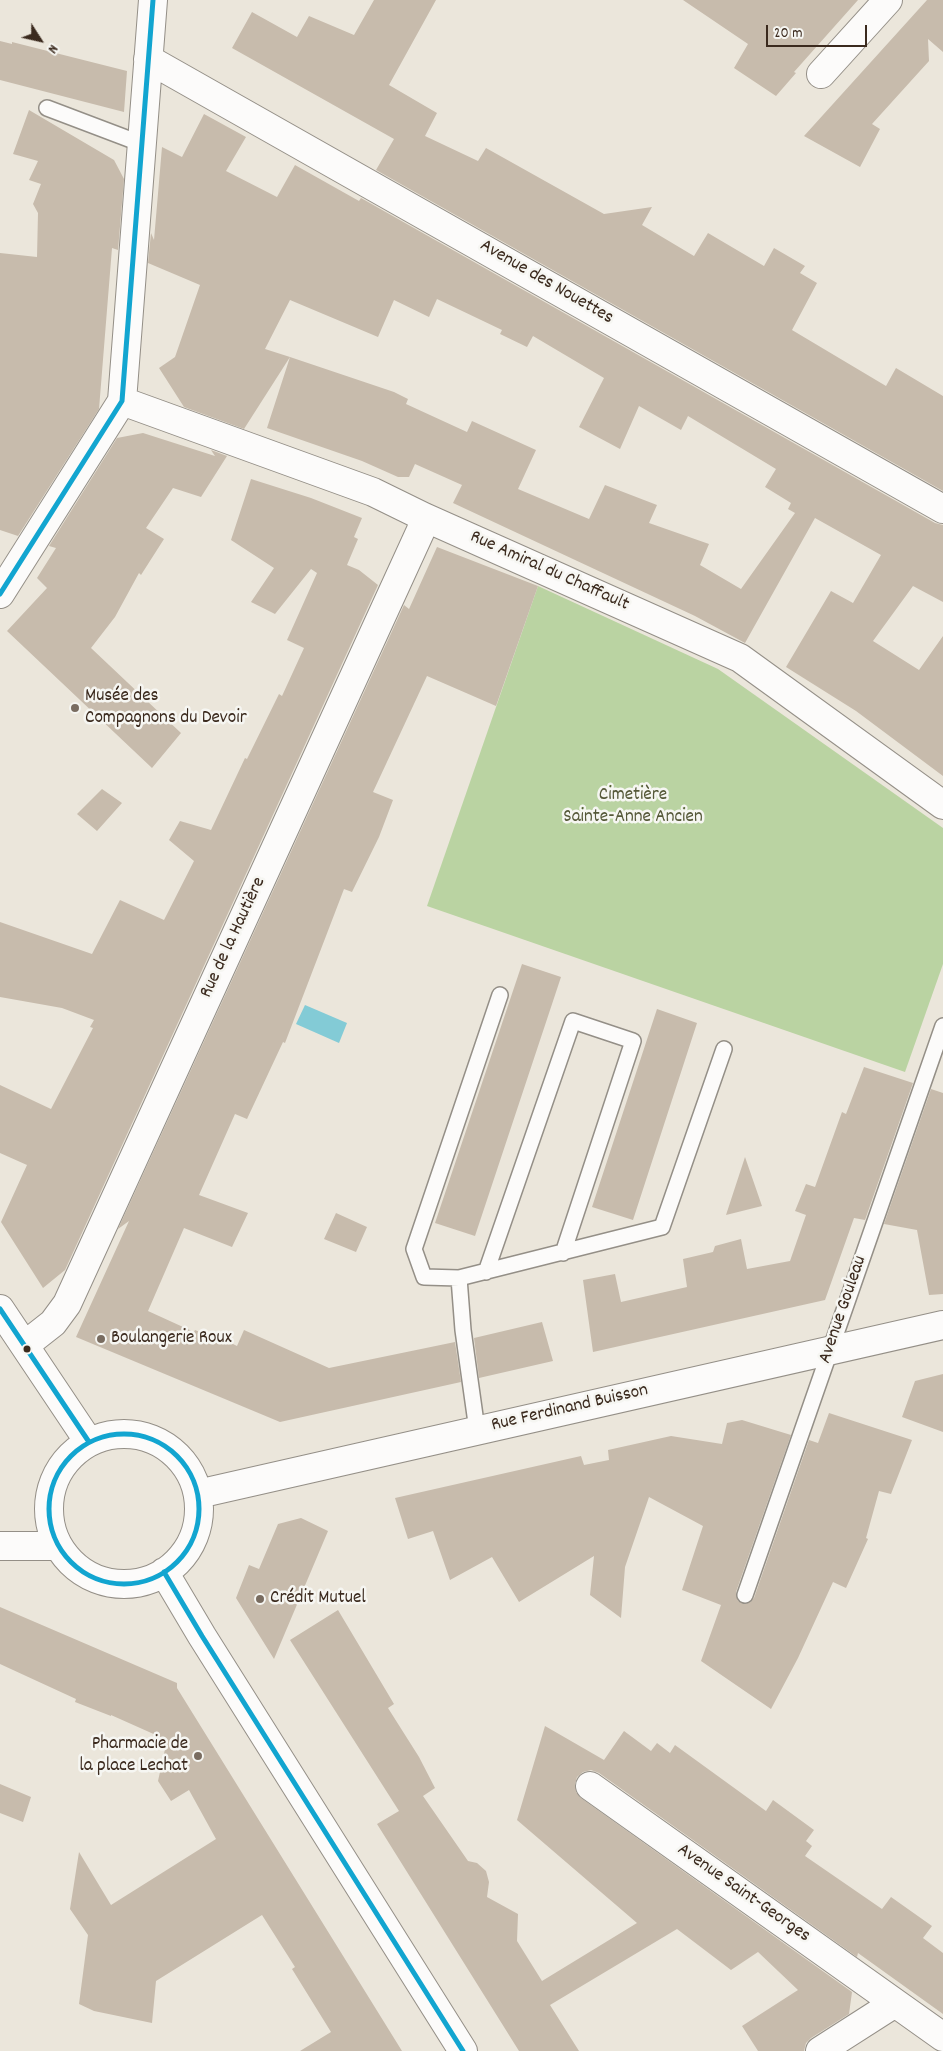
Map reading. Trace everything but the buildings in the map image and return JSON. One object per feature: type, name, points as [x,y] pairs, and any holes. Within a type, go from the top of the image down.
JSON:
[{"type":"street","points":[[3,583],[122,401],[153,0]]},
{"type":"street","points":[[821,74],[888,0]]},
{"type":"street","name":"Avenue des Nouettes","points":[[148,59],[943,508]]},
{"type":"street","name":"Rue Amiral du Chaffault","points":[[122,401],[373,492],[424,517],[740,658],[943,805]]},
{"type":"street","name":"Rue de la Hautière","points":[[25,1345],[53,1323],[67,1304],[421,530],[424,517]]},
{"type":"street","points":[[0,1309],[89,1442]]},
{"type":"street","name":"Rue Ferdinand Buisson","points":[[198,1494],[943,1325]]},
{"type":"street","points":[[123,1433],[153,1439],[169,1448],[184,1463],[198,1494],[199,1513],[192,1540],[180,1559],[154,1578],[138,1583],[106,1583],[79,1570],[58,1546],[48,1515],[51,1489],[64,1463],[79,1448],[89,1442],[101,1437],[123,1433]]},
{"type":"street","points":[[0,1546],[58,1546]]},
{"type":"street","points":[[164,1572],[207,1645],[463,2051]]},
{"type":"street","name":"Avenue Saint-Georges","points":[[590,1786],[943,2038]]},
{"type":"street","points":[[820,2051],[895,2003]]},
{"type":"lane","points":[[47,108],[142,144]]},
{"type":"lane","points":[[500,995],[414,1249],[424,1277],[459,1278],[662,1227],[724,1050]]},
{"type":"lane","points":[[486,1272],[573,1021],[634,1041],[563,1253]]},
{"type":"lane","name":"Avenue Gouleau","points":[[745,1595],[943,1026]]},
{"type":"lane","points":[[459,1278],[463,1330],[477,1430]]},
{"type":"green space","name":"Cimetière Sainte-Anne Ancien","points":[[538,586],[718,669],[943,828],[943,964],[905,1072],[427,906]]},
{"type":"water","points":[[305,1005],[347,1023],[339,1043],[296,1024]]},
{"type":"transit line","points":[[0,594],[122,401],[153,0]]},
{"type":"transit line","points":[[0,1309],[89,1442]]},
{"type":"transit line","points":[[124,1434],[139,1435],[153,1439],[166,1446],[177,1456],[187,1467],[194,1480],[198,1494],[199,1509],[198,1524],[194,1538],[187,1551],[177,1562],[166,1572],[153,1579],[139,1583],[124,1584],[109,1583],[95,1579],[82,1572],[71,1562],[61,1551],[54,1538],[50,1524],[49,1509],[50,1494],[54,1480],[61,1467],[71,1456],[82,1446],[95,1439],[109,1435],[124,1434]]},
{"type":"transit line","points":[[164,1572],[202,1636],[463,2051]]},
{"type":"place","name":"Musée des Compagnons du Devoir","points":[[75,708]]},
{"type":"place","name":"Boulangerie Roux","points":[[101,1339]]},
{"type":"place","name":"Crédit Mutuel","points":[[260,1599]]},
{"type":"place","name":"Pharmacie de la place Lechat","points":[[198,1756]]}]
